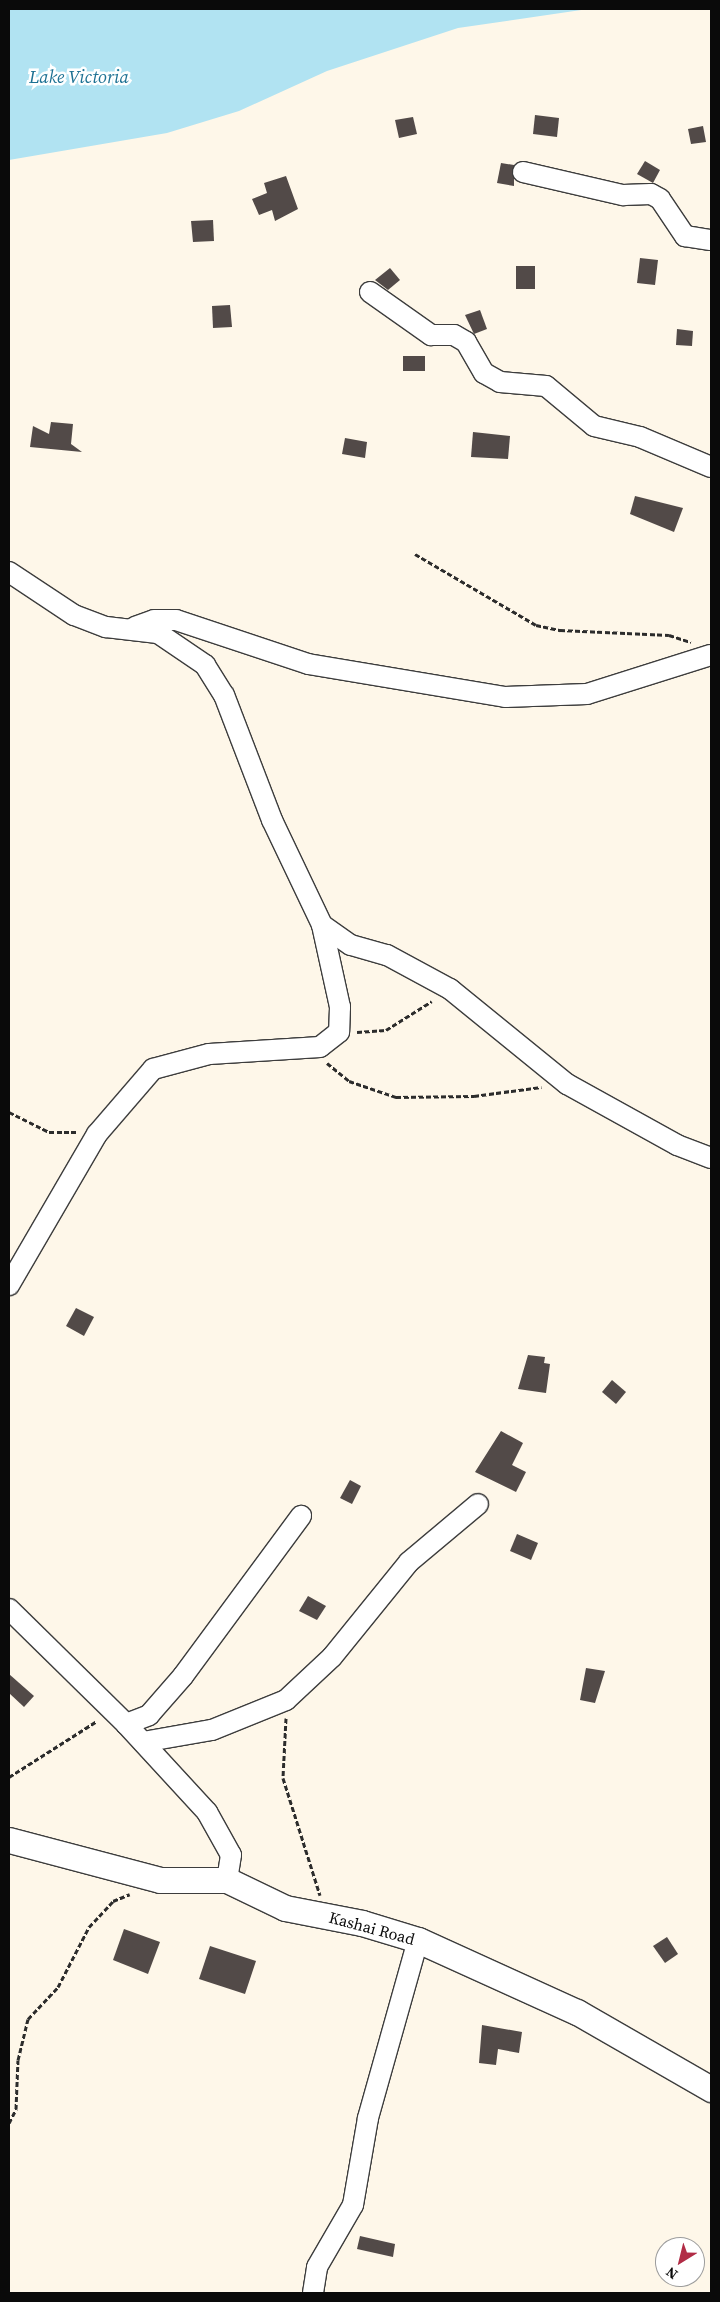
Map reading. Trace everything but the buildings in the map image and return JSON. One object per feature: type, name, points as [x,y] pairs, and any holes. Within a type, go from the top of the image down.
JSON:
[{"type":"street","points":[[523,172],[623,194],[651,194],[660,199],[685,236],[711,240]]},
{"type":"street","points":[[370,292],[431,335],[454,335],[466,342],[484,373],[500,382],[546,386],[594,426],[640,438],[711,467]]},
{"type":"street","points":[[9,572],[74,615],[106,627],[134,628],[175,643],[210,672],[224,695],[272,820],[322,925],[336,976],[340,1032],[330,1043],[309,1048],[209,1054],[153,1068],[99,1132],[9,1285]]},
{"type":"street","points":[[134,628],[154,620],[176,620],[308,664],[505,697],[586,694],[711,656]]},
{"type":"street","points":[[322,925],[351,945],[387,955],[450,989],[567,1084],[677,1145],[711,1158]]},
{"type":"street","points":[[143,1742],[212,1730],[286,1700],[332,1658],[409,1562],[478,1504]]},
{"type":"street","points":[[119,1718],[150,1715],[183,1676],[300,1516]]},
{"type":"street","points":[[9,1609],[143,1742],[207,1812],[231,1855],[227,1880]]},
{"type":"street","name":"Kashai Road","points":[[9,1840],[160,1880],[227,1880],[286,1908],[321,1914],[418,1940],[577,2012],[710,2086]]},
{"type":"street","points":[[313,2293],[316,2267],[353,2205],[368,2118],[418,1940]]},
{"type":"path","points":[[416,554],[536,625],[560,630],[669,635],[694,643]]},
{"type":"path","points":[[340,1032],[386,1030],[450,989]]},
{"type":"path","points":[[309,1048],[349,1082],[396,1096],[474,1096],[567,1084]]},
{"type":"path","points":[[9,1112],[49,1132],[99,1132]]},
{"type":"path","points":[[286,1700],[283,1778],[306,1858],[319,1883],[321,1914]]},
{"type":"path","points":[[9,1777],[119,1718]]},
{"type":"path","points":[[9,2123],[16,2109],[18,2060],[28,2019],[58,1987],[89,1927],[113,1901],[160,1880]]},
{"type":"water","name":"Lake Victoria","points":[[9,9],[588,9],[458,28],[327,71],[239,111],[167,133],[9,160]]}]
